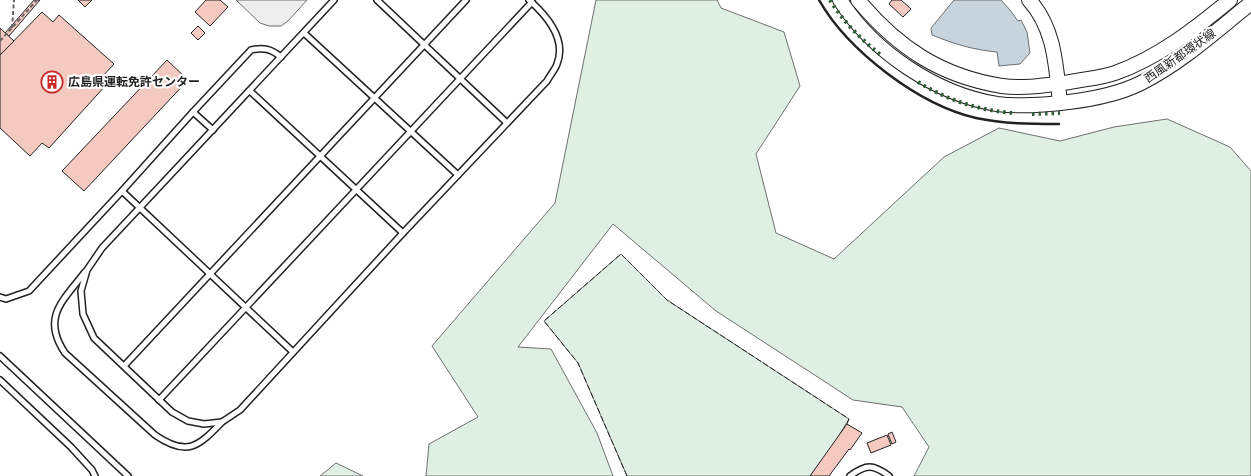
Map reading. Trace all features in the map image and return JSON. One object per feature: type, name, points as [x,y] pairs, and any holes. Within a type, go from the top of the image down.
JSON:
[{"type":"street","name":"西風新都環状線","points":[[840,0],[863,29],[887,52],[918,74],[948,90],[996,103],[1022,106],[1095,99],[1141,84],[1181,58],[1251,3]]},
{"type":"street","name":"西風新都環状線","points":[[858,0],[876,22],[904,46],[933,64],[966,77],[1003,86],[1058,84],[1114,73],[1166,48],[1229,1]]},
{"type":"street","points":[[1029,0],[1047,26],[1052,44],[1060,103]]},
{"type":"lane","points":[[160,400],[531,1],[541,10],[553,27],[559,44],[558,63],[547,81],[403,233],[240,410],[222,422],[204,441],[193,446],[178,448],[167,444],[155,435],[65,353],[58,342],[54,325],[56,310],[102,248],[334,0]]},
{"type":"lane","points":[[377,0],[508,123]]},
{"type":"lane","points":[[124,366],[466,0]]},
{"type":"lane","points":[[304,32],[458,175]]},
{"type":"lane","points":[[0,297],[6,299],[29,291],[251,50],[261,48],[272,49],[281,57]]},
{"type":"lane","points":[[250,91],[403,233]]},
{"type":"lane","points":[[193,112],[213,130]]},
{"type":"lane","points":[[122,191],[293,352]]},
{"type":"lane","points":[[87,270],[81,291],[83,314],[94,338],[172,412],[188,421],[204,424],[222,422]]},
{"type":"lane","points":[[0,356],[128,476]]},
{"type":"lane","points":[[0,380],[71,447],[92,470],[95,476]]},
{"type":"lane","points":[[850,476],[864,467],[878,467],[889,476]]},
{"type":"path","points":[[12,28],[14,0]]},
{"type":"path","points":[[0,41],[37,0]]},
{"type":"green space","points":[[596,0],[717,0],[721,8],[784,32],[800,86],[756,154],[776,233],[834,259],[944,157],[999,128],[1060,141],[1114,127],[1167,119],[1230,147],[1251,171],[1251,476],[914,476],[929,447],[902,407],[853,400],[716,311],[613,224],[518,347],[551,349],[597,433],[613,476],[426,476],[429,444],[478,417],[432,346],[555,203]]},
{"type":"green space","points":[[621,254],[667,300],[849,419],[830,450],[810,476],[627,476],[578,363],[544,321]]},
{"type":"green space","points":[[336,463],[363,476],[320,476]]},
{"type":"shaded area","points":[[236,0],[307,0],[281,26],[269,26],[260,23]]},
{"type":"shaded area","points":[[954,0],[1001,0],[1018,21],[1021,20],[1027,32],[1030,53],[1020,64],[999,66],[997,52],[964,46],[932,35],[931,28]]},
{"type":"building","points":[[34,0],[40,0],[9,36],[5,33]]},
{"type":"building","points":[[78,0],[92,0],[85,7]]},
{"type":"building","points":[[206,0],[220,0],[228,7],[210,26],[195,12]]},
{"type":"building","points":[[892,0],[901,0],[911,9],[903,17],[889,4]]},
{"type":"building","name":"広島県運転免許センター","points":[[42,12],[53,22],[59,15],[114,64],[100,79],[106,85],[49,148],[42,143],[30,156],[0,128],[0,55]]},
{"type":"building","points":[[198,26],[205,33],[198,40],[191,33]]},
{"type":"building","points":[[0,28],[14,41],[0,55]]},
{"type":"building","points":[[167,60],[188,80],[84,191],[62,171]]},
{"type":"building","points":[[847,424],[862,433],[850,450],[829,476],[810,476]]},
{"type":"building","points":[[892,432],[896,442],[892,444],[888,434]]},
{"type":"building","points":[[887,435],[891,445],[871,453],[867,443]]},
{"type":"hedge","points":[[830,0],[853,30],[882,56]]},
{"type":"hedge","points":[[918,82],[940,94],[963,103],[1012,113]]},
{"type":"hedge","points":[[1032,114],[1060,113]]},
{"type":"fence","points":[[627,476],[578,363],[544,321],[621,254],[667,300],[849,419],[847,424]]},
{"type":"wall","points":[[819,0],[832,19],[866,56],[887,73],[932,101],[954,111],[986,120],[1059,124]]},
{"type":"place","name":"広島県運転免許センター","points":[[52,82]]}]
